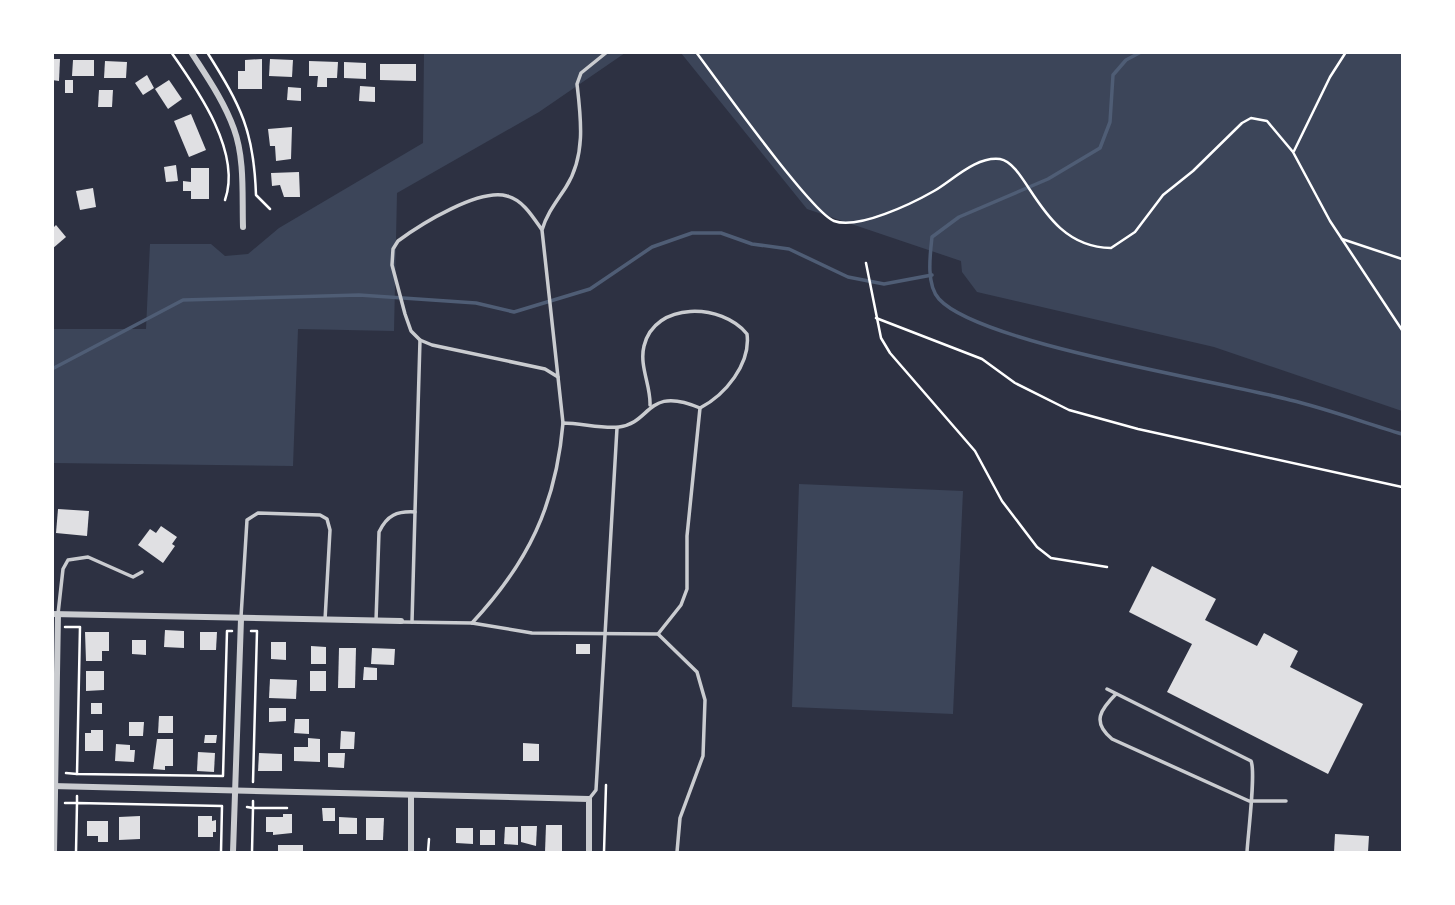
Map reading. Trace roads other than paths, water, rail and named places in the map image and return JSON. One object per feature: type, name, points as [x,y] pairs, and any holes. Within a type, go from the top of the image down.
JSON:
[{"type":"street","points":[[191,52],[216,90],[235,131],[240,160],[243,227]]},
{"type":"street","points":[[54,852],[58,626],[55,614],[401,621]]},
{"type":"street","points":[[233,852],[241,619]]},
{"type":"street","points":[[54,786],[589,799],[589,852]]},
{"type":"street","points":[[411,796],[411,852]]},
{"type":"lane","points":[[472,623],[495,599],[538,529],[556,481],[563,423],[542,230],[545,218],[567,186],[579,154],[577,84],[581,73],[607,52]]},
{"type":"lane","points":[[542,230],[519,202],[508,196],[475,198],[398,241],[391,258],[405,314],[411,331],[420,341],[545,369],[558,377]]},
{"type":"lane","points":[[563,423],[617,428],[627,425],[650,405],[677,401],[700,408],[714,400],[732,381],[746,352],[747,334],[726,318],[685,311],[658,322],[644,343],[642,356],[650,405]]},
{"type":"lane","points":[[412,622],[420,341]]},
{"type":"lane","points":[[658,634],[681,605],[687,589],[687,536],[700,408]]},
{"type":"lane","points":[[589,799],[596,790],[617,428]]},
{"type":"lane","points":[[376,621],[379,532],[384,521],[393,515],[415,512]]},
{"type":"lane","points":[[241,619],[244,526],[251,514],[258,513],[320,515],[327,519],[330,530],[325,620]]},
{"type":"lane","points":[[55,614],[63,569],[68,560],[88,557],[132,578],[142,572]]},
{"type":"lane","points":[[401,621],[472,623],[533,633],[658,634],[697,672],[703,685],[705,700],[703,756],[680,818],[677,852]]},
{"type":"lane","points":[[1107,689],[1251,761],[1254,776],[1249,801],[1247,852]]},
{"type":"lane","points":[[1116,694],[1100,712],[1099,723],[1103,731],[1112,738],[1249,801],[1286,801]]},
{"type":"waterway","points":[[1141,52],[1126,60],[1113,75],[1110,122],[1100,148],[1048,179],[959,217],[932,237],[930,270],[932,286],[939,299],[963,315],[1001,331],[1050,346],[1290,400],[1402,434]]},
{"type":"waterway","points":[[52,369],[183,300],[359,295],[476,303],[514,312],[590,289],[652,247],[692,233],[721,233],[752,244],[789,249],[848,277],[884,284],[932,275]]}]
